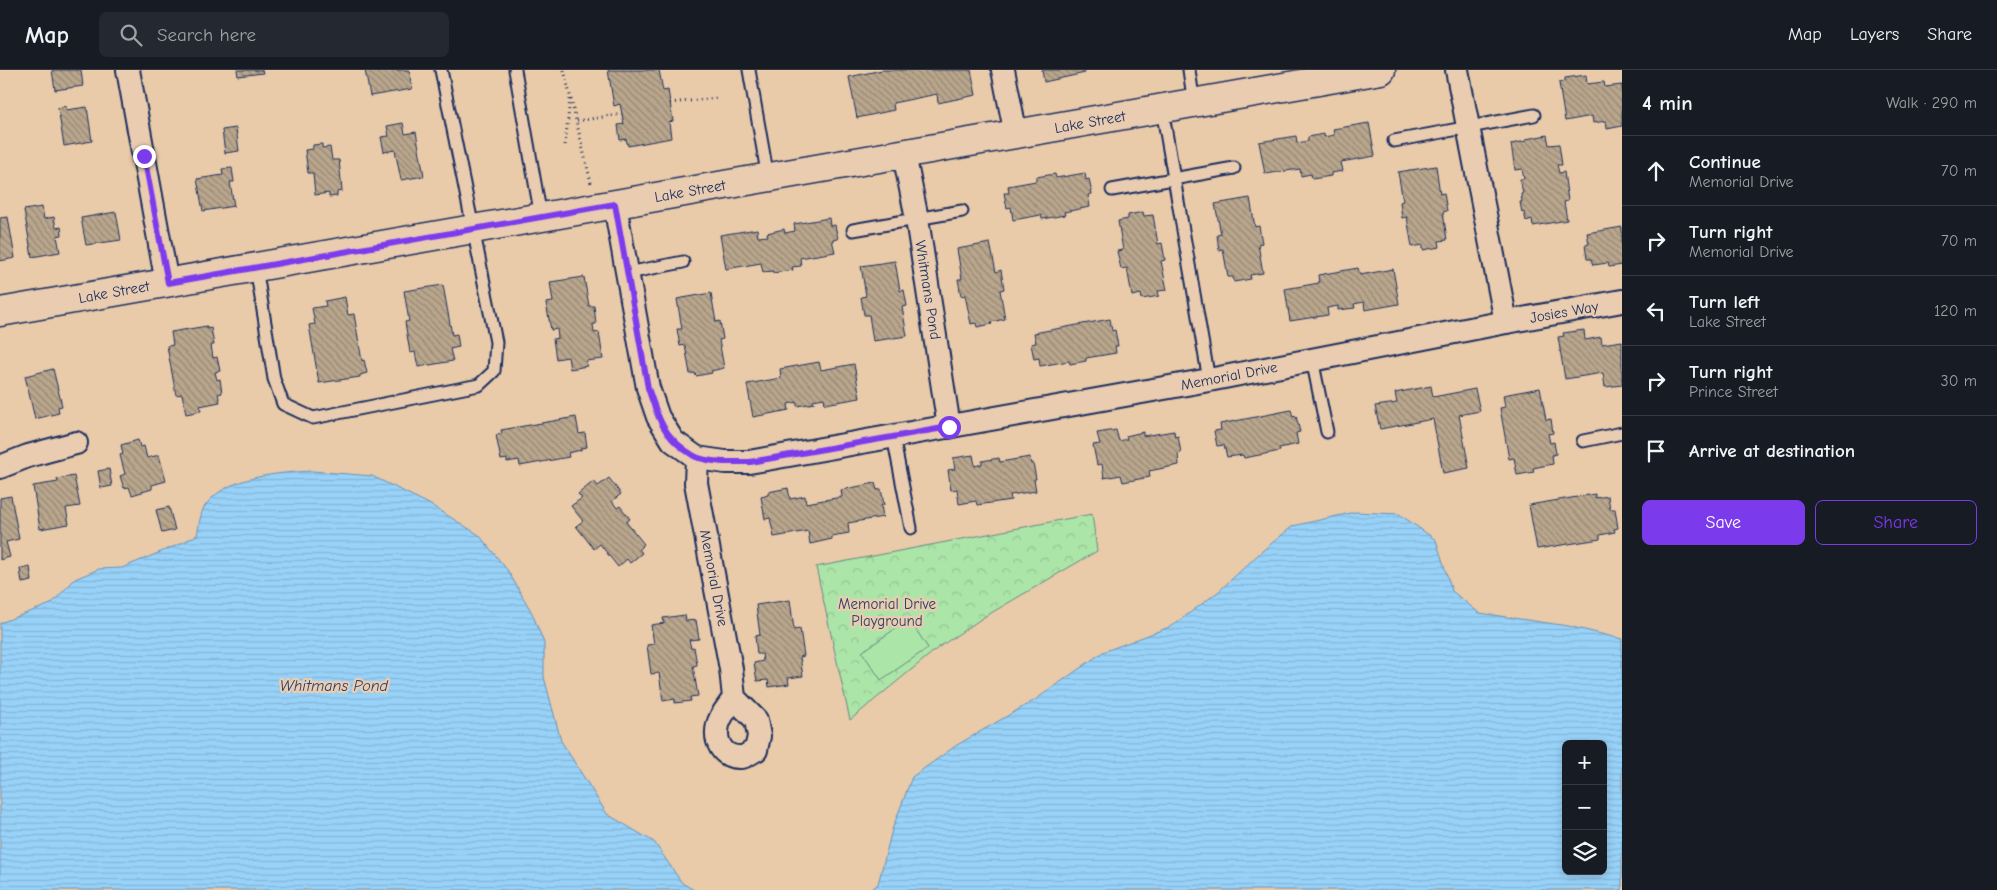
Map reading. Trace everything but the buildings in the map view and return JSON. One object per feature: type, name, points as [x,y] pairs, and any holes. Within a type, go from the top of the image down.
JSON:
[{"type":"street","points":[[128,70],[168,283]]},
{"type":"street","points":[[1003,70],[1016,135]]},
{"type":"street","points":[[1457,70],[1506,322]]},
{"type":"street","name":"Lake Street","points":[[0,312],[1194,104],[1368,71]]},
{"type":"street","name":"Whitmans Pond","points":[[904,154],[917,219],[949,427]]},
{"type":"street","name":"Memorial Drive","points":[[605,206],[628,273],[648,388],[658,417],[673,441],[697,458],[725,462],[750,462],[949,427],[1209,380],[1506,322]]},
{"type":"street","name":"Josies Way","points":[[1506,322],[1622,301]]},
{"type":"street","points":[[0,467],[28,456],[76,443]]},
{"type":"street","name":"Memorial Drive","points":[[697,458],[696,483],[729,659],[734,698]]},
{"type":"lane","points":[[256,267],[274,379],[283,404],[313,418],[479,384],[494,371],[496,342],[441,70]]},
{"type":"lane","points":[[515,70],[542,217]]},
{"type":"lane","points":[[750,70],[768,178]]},
{"type":"lane","points":[[1189,70],[1194,104]]},
{"type":"lane","points":[[1162,109],[1176,178],[1209,380]]},
{"type":"lane","points":[[1394,142],[1534,115]]},
{"type":"lane","points":[[1112,190],[1234,168]]},
{"type":"lane","points":[[853,230],[962,211]]},
{"type":"lane","points":[[628,273],[683,262]]},
{"type":"lane","points":[[1312,359],[1327,432]]},
{"type":"lane","points":[[1584,441],[1622,433]]},
{"type":"lane","points":[[893,436],[910,528]]},
{"type":"path","points":[[564,70],[577,121],[605,206]]},
{"type":"path","points":[[565,145],[570,95]]},
{"type":"path","points":[[670,103],[717,98]]},
{"type":"path","points":[[577,121],[622,114]]},
{"type":"green space","name":"Memorial Drive Playground","points":[[1092,514],[1097,551],[984,617],[939,647],[850,720],[816,567]]},
{"type":"green space","points":[[909,619],[928,648],[881,680],[862,652]]},
{"type":"water","name":"Whitmans Pond","points":[[312,471],[372,476],[429,504],[479,535],[508,571],[532,613],[544,643],[544,677],[561,741],[607,814],[654,842],[682,883],[694,890],[0,890],[0,623],[51,604],[75,579],[99,569],[122,568],[197,535],[203,509],[214,496],[226,488],[239,482],[269,475]]},
{"type":"water","points":[[1355,512],[1399,514],[1436,540],[1452,591],[1479,613],[1568,626],[1622,639],[1622,890],[871,890],[878,884],[892,830],[912,777],[957,745],[1035,700],[1103,652],[1172,626],[1218,592],[1261,552],[1293,526]]},
{"type":"route","points":[[144,156],[168,283],[615,204],[648,388],[658,417],[673,441],[697,458],[725,462],[750,462],[949,427]]}]
